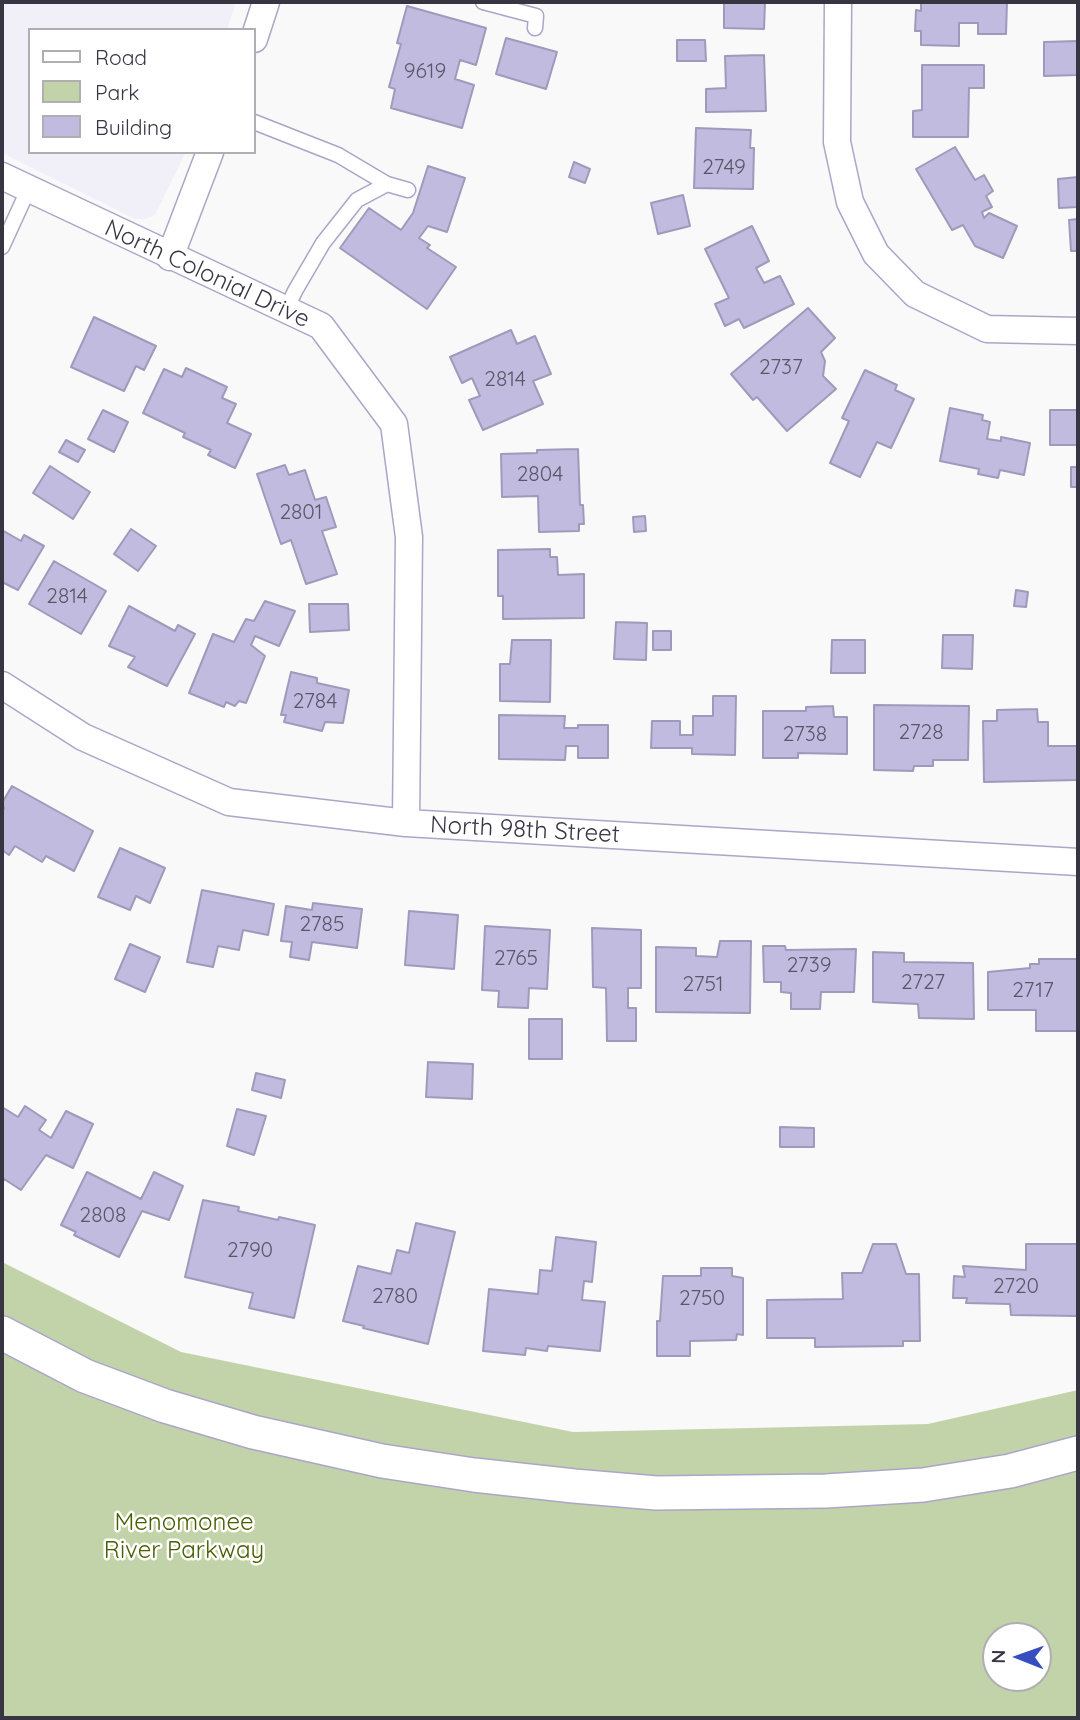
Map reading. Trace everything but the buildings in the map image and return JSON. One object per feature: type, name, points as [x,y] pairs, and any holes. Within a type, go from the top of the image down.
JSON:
[{"type":"street","points":[[256,33],[266,2]]},
{"type":"street","points":[[838,2],[837,142],[850,202],[876,254],[915,294],[987,328],[1078,331]]},
{"type":"street","points":[[170,257],[209,154]]},
{"type":"street","name":"North Colonial Drive","points":[[2,176],[320,326],[394,424],[409,537],[406,823]]},
{"type":"street","name":"North 98th Street","points":[[2,685],[83,737],[229,802],[406,823],[1078,862]]},
{"type":"street","points":[[2,1333],[85,1377],[165,1406],[253,1432],[382,1461],[474,1475],[656,1493],[839,1490],[935,1483],[1010,1471],[1078,1453]]},
{"type":"lane","points":[[483,2],[536,16],[535,28]]},
{"type":"lane","points":[[256,123],[338,155],[387,184],[408,190]]},
{"type":"lane","points":[[286,310],[323,243],[357,200],[387,184]]},
{"type":"lane","points":[[2,247],[28,190]]},
{"type":"shaded area","points":[[2,2],[236,2],[228,28],[28,28],[28,154],[185,154],[155,215],[135,219],[2,153]]},
{"type":"green space","name":"Menomonee River Parkway","points":[[2,1262],[181,1352],[573,1432],[928,1424],[1078,1390],[1078,1718],[2,1718]]}]
